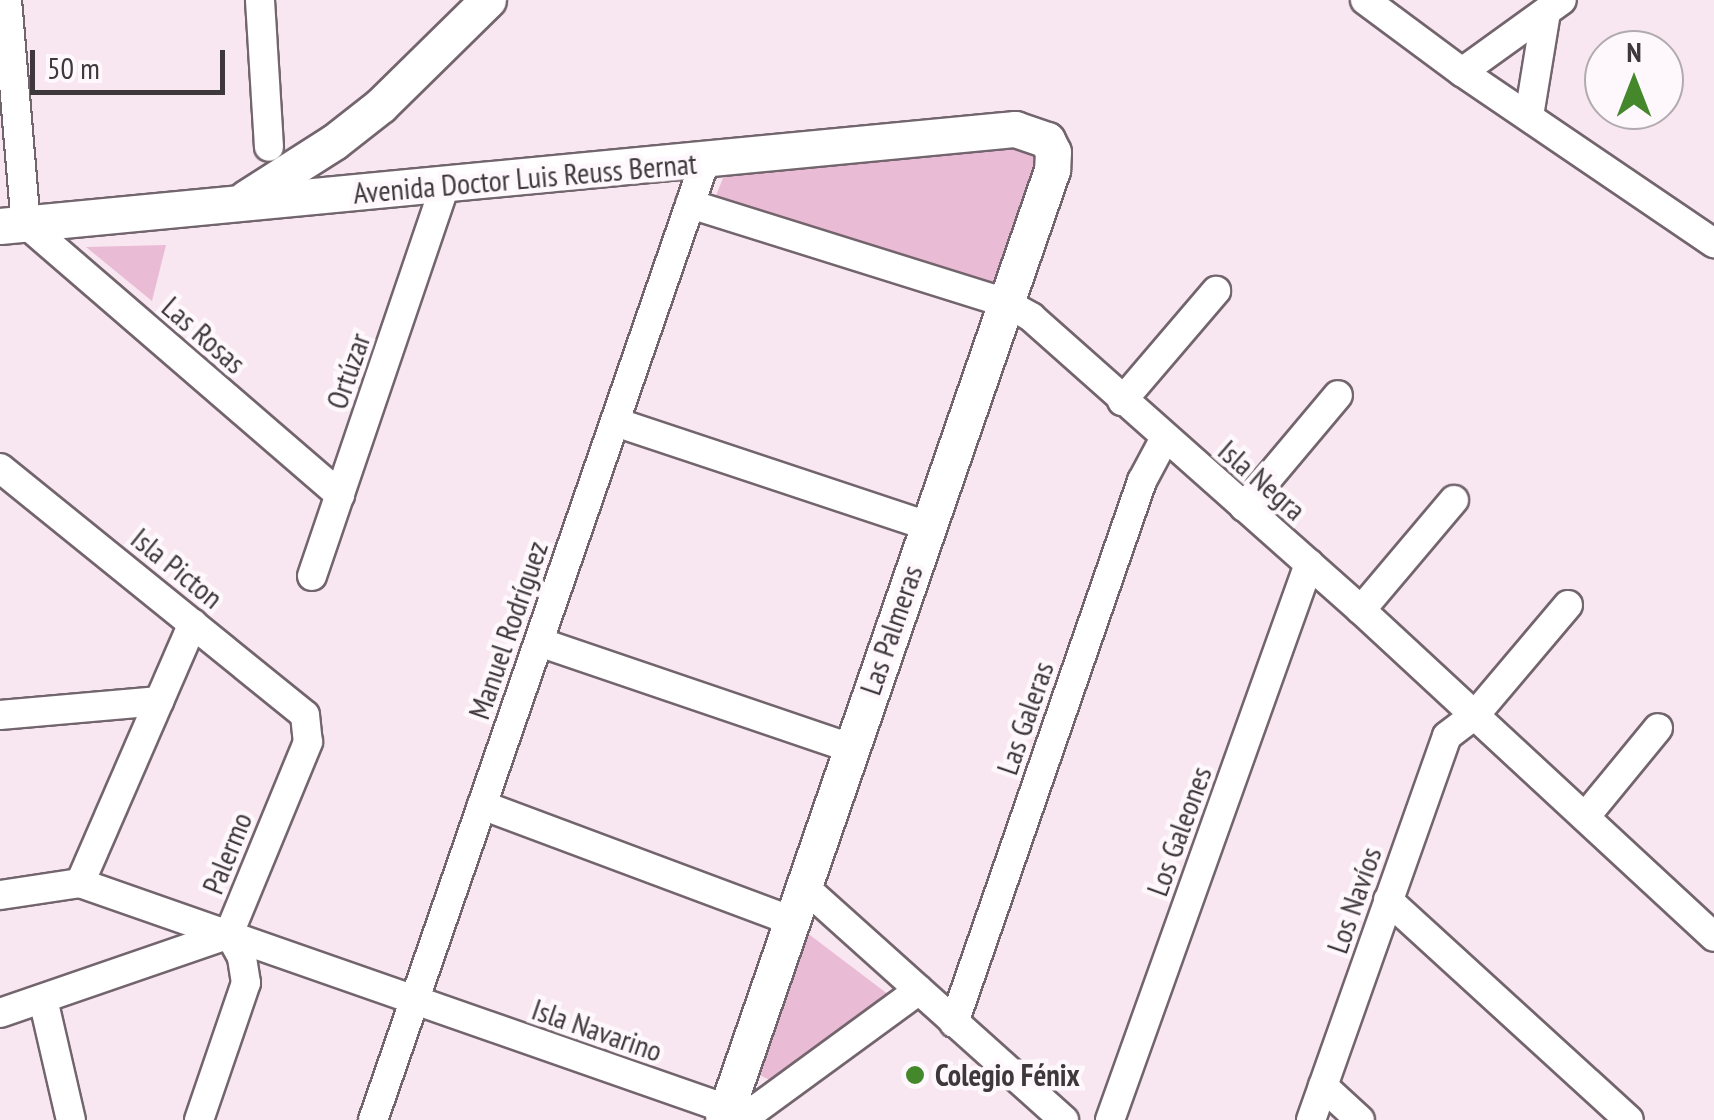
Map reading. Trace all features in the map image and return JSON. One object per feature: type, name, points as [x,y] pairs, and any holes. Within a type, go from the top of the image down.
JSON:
[{"type":"street","points":[[7,0],[6,76],[13,225]]},
{"type":"street","points":[[260,0],[270,147]]},
{"type":"street","points":[[234,205],[285,176],[382,105],[488,0]]},
{"type":"street","points":[[1366,0],[1462,72],[1714,243]]},
{"type":"street","points":[[1462,72],[1554,6]]},
{"type":"street","points":[[1529,116],[1554,6]]},
{"type":"street","name":"Avenida Doctor Luis Reuss Bernat","points":[[13,225],[1015,130],[1047,140]]},
{"type":"street","name":"Las Palmeras","points":[[723,1114],[1052,170],[1053,152],[1047,140]]},
{"type":"street","name":"Manuel Rodríguez","points":[[373,1120],[705,161]]},
{"type":"street","name":"Ortúzar","points":[[312,576],[444,186]]},
{"type":"street","name":"Isla Negra","points":[[690,204],[1006,303],[1031,317],[1361,610],[1714,937]]},
{"type":"street","name":"Las Rosas","points":[[13,225],[340,495]]},
{"type":"street","points":[[1122,401],[1216,291]]},
{"type":"street","points":[[1244,507],[1338,395]]},
{"type":"street","points":[[615,422],[928,526]]},
{"type":"street","name":"Las Galeras","points":[[954,1023],[1142,482],[1165,438]]},
{"type":"street","name":"Isla Picton","points":[[0,468],[300,708],[308,723]]},
{"type":"street","points":[[1361,610],[1454,500]]},
{"type":"street","name":"Los Galeones","points":[[1110,1120],[1308,564]]},
{"type":"street","name":"Los Navíos","points":[[1311,1120],[1442,748],[1456,726],[1475,715],[1568,605]]},
{"type":"street","points":[[0,895],[80,883],[193,623]]},
{"type":"street","points":[[539,642],[850,748]]},
{"type":"street","points":[[0,715],[159,702]]},
{"type":"street","name":"Palermo","points":[[198,1120],[246,983],[242,957],[229,934],[308,742],[308,723]]},
{"type":"street","points":[[1585,817],[1658,728]]},
{"type":"street","points":[[482,806],[790,920]]},
{"type":"street","name":"Isla Navarino","points":[[80,883],[723,1114],[756,1110],[919,990]]},
{"type":"street","points":[[802,885],[1064,1120]]},
{"type":"street","points":[[1388,900],[1629,1120]]},
{"type":"street","points":[[0,1014],[229,934]]},
{"type":"street","points":[[44,999],[70,1120]]},
{"type":"street","points":[[1323,1086],[1360,1120]]},
{"type":"shaded area","points":[[1024,148],[1038,160],[994,293],[713,203],[725,173]]},
{"type":"shaded area","points":[[166,245],[152,301],[86,247]]},
{"type":"shaded area","points":[[798,926],[893,998],[774,1082],[747,1069]]},
{"type":"place","name":"Colegio Fénix","points":[[915,1075]]}]
